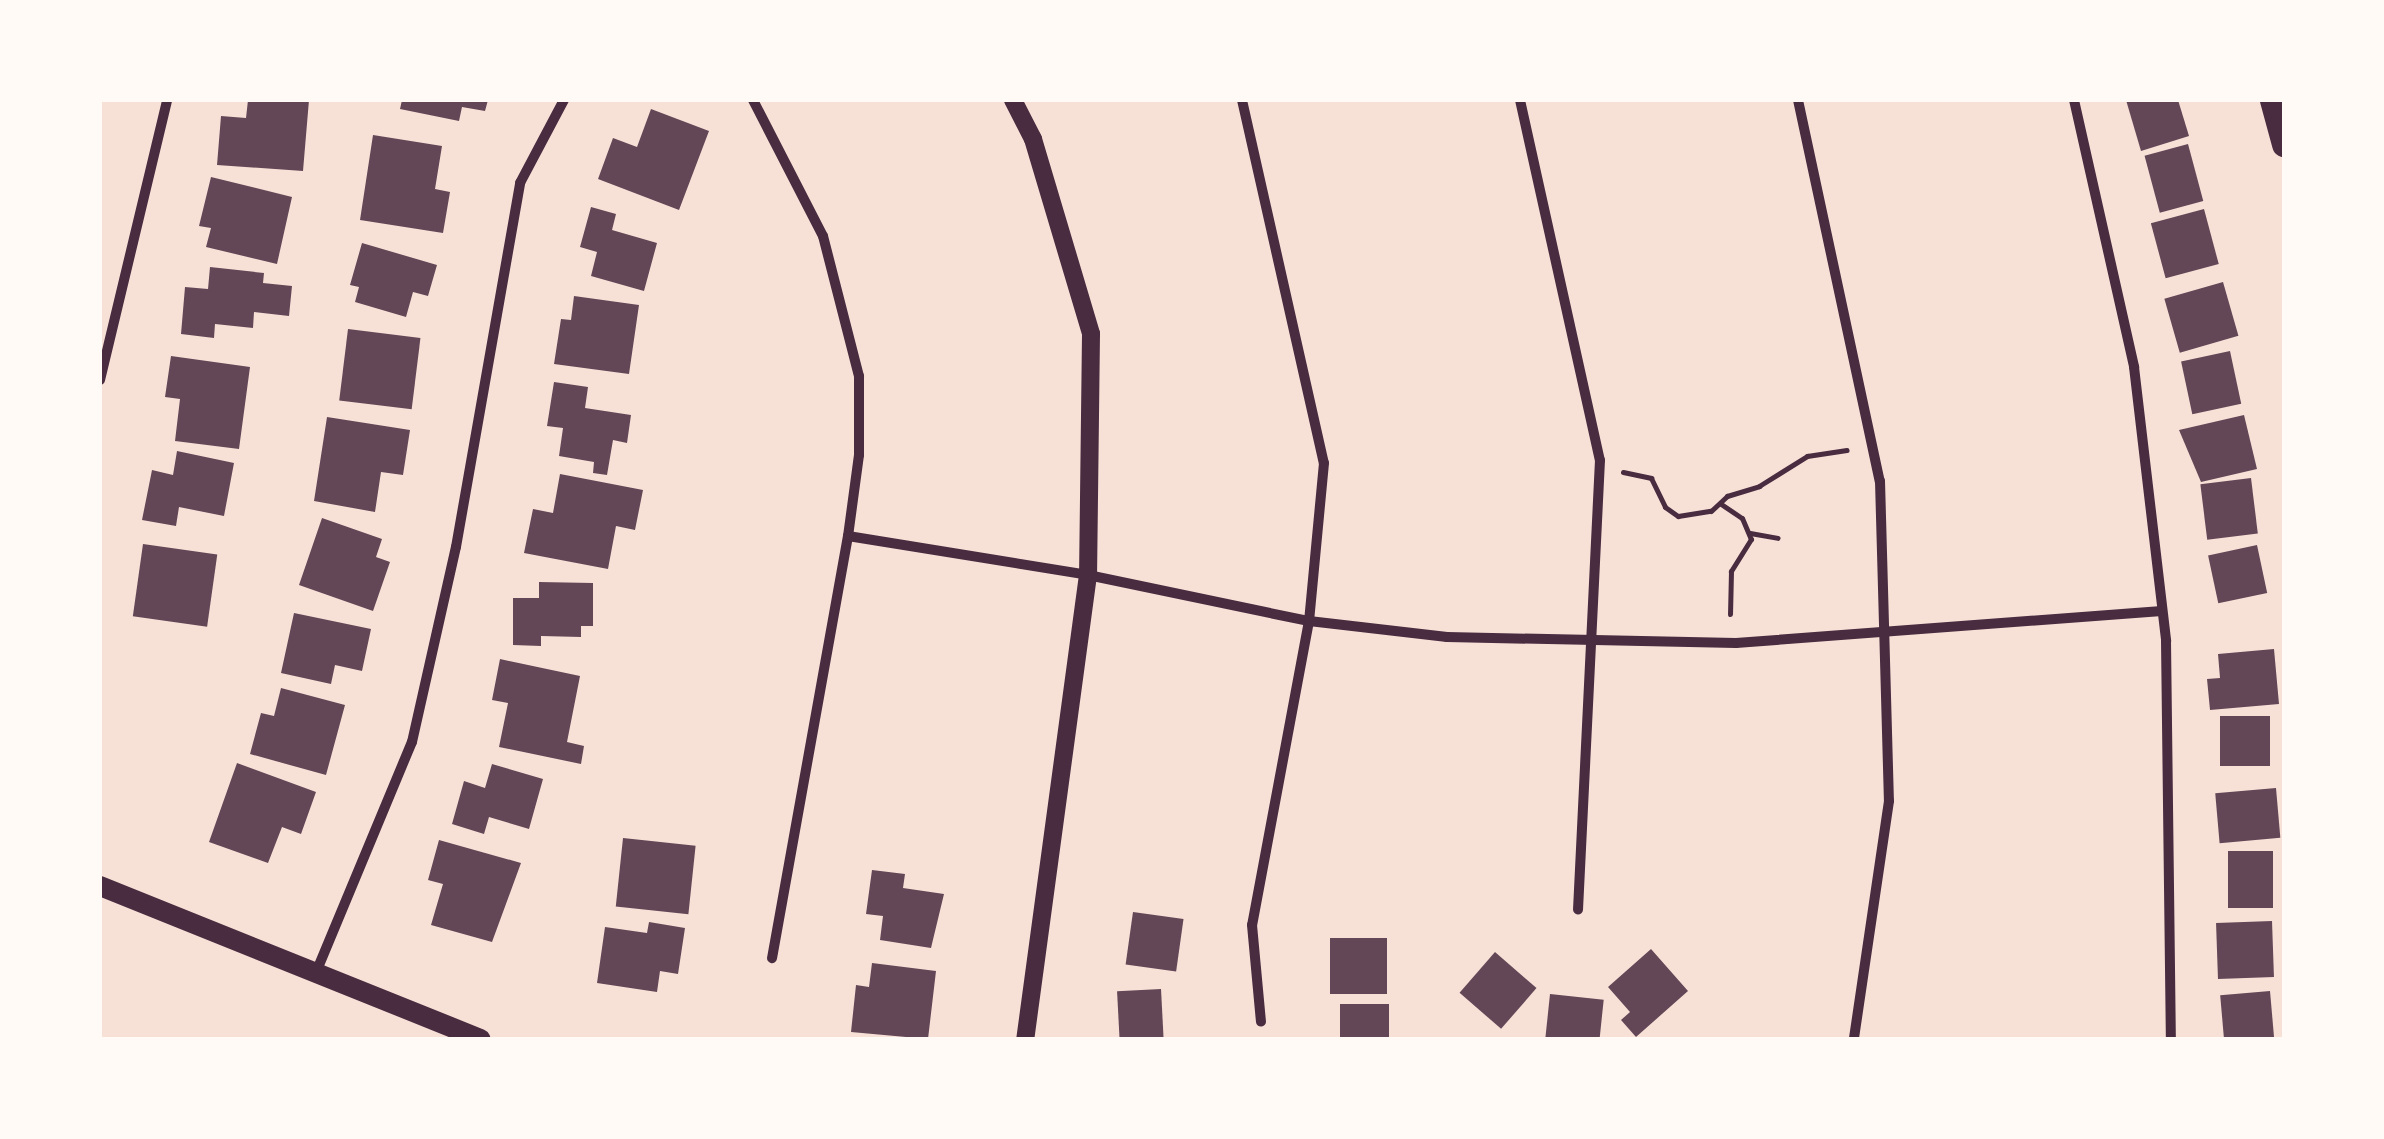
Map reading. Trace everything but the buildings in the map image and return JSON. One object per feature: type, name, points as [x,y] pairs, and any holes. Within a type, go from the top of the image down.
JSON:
[{"type":"main road","points":[[2272,100],[2284,144]]},
{"type":"main road","points":[[100,886],[317,970],[480,1039]]},
{"type":"street","points":[[100,380],[167,100]]},
{"type":"street","points":[[317,970],[412,742],[456,547],[520,183],[564,100]]},
{"type":"street","points":[[753,100],[823,236],[859,376],[860,455],[848,536],[772,958]]},
{"type":"street","points":[[1013,100],[1033,139],[1091,334],[1088,575],[1025,1039]]},
{"type":"street","points":[[1242,100],[1324,463],[1309,621],[1252,925],[1262,1022]]},
{"type":"street","points":[[1520,100],[1600,460],[1578,908]]},
{"type":"street","points":[[1798,100],[1880,481],[1890,800],[1854,1039]]},
{"type":"street","points":[[2074,100],[2134,367],[2162,611],[2171,1039]]},
{"type":"street","points":[[848,536],[1088,575],[1309,621],[1446,637],[1594,642],[1886,634],[2162,611]]},
{"type":"path","points":[[1623,472],[1651,478],[1665,507],[1678,516],[1721,504],[1807,456],[1847,450]]},
{"type":"path","points":[[1721,504],[1742,518],[1750,533]]},
{"type":"path","points":[[1750,533],[1778,538]]},
{"type":"path","points":[[1730,614],[1732,571],[1750,533]]}]
